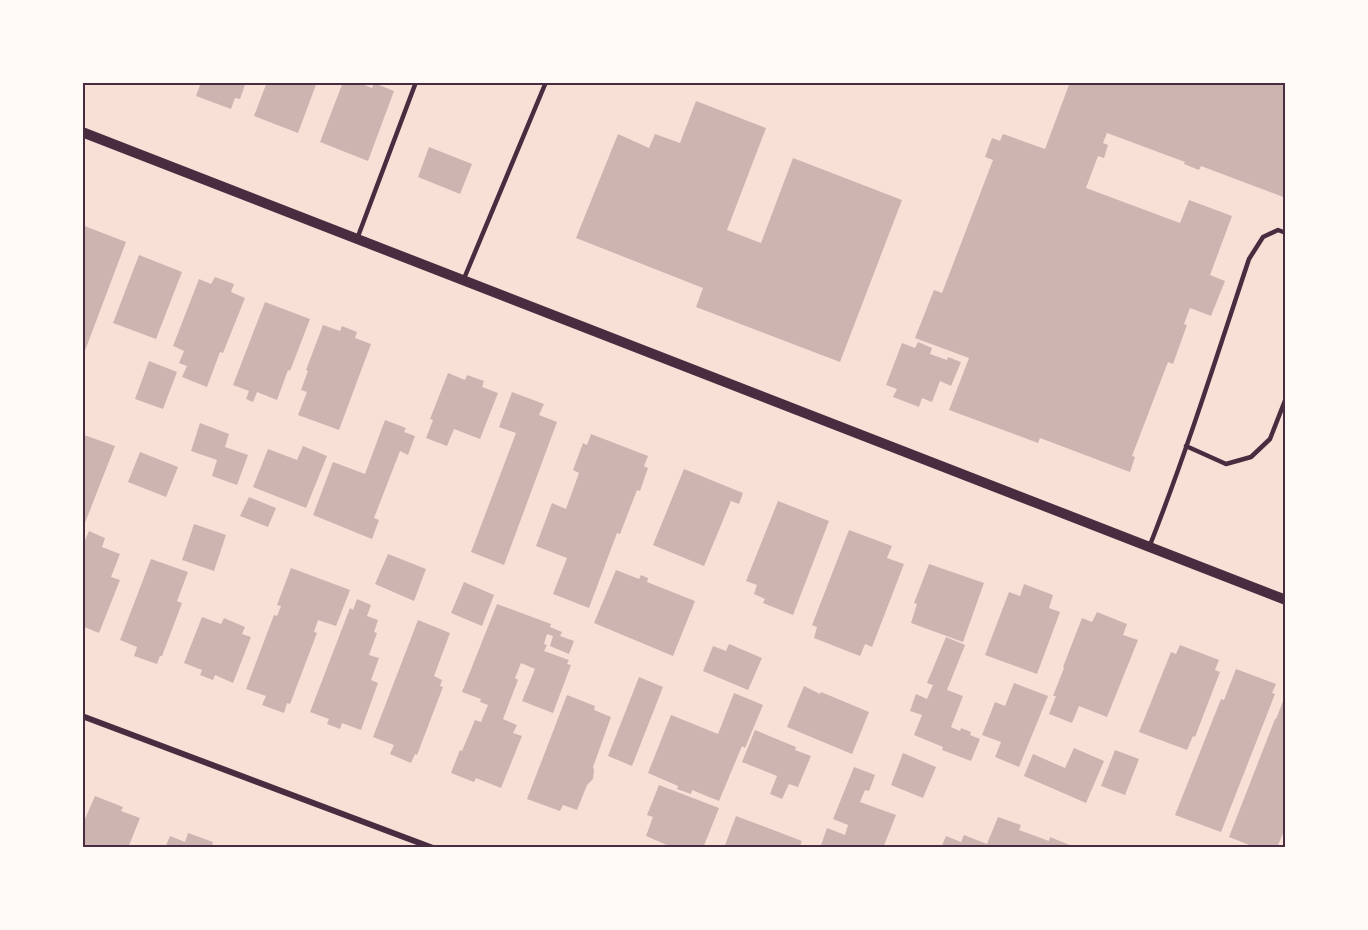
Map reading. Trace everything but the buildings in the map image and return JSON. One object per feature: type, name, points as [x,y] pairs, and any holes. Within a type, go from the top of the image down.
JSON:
[{"type":"street","points":[[82,132],[1286,600]]},
{"type":"street","points":[[82,716],[433,848]]},
{"type":"lane","points":[[357,239],[416,82]]},
{"type":"lane","points":[[463,280],[546,82]]},
{"type":"lane","points":[[1149,548],[1249,259],[1263,237],[1278,230],[1286,233]]},
{"type":"lane","points":[[1186,446],[1226,464],[1251,456],[1270,439],[1286,398]]}]
